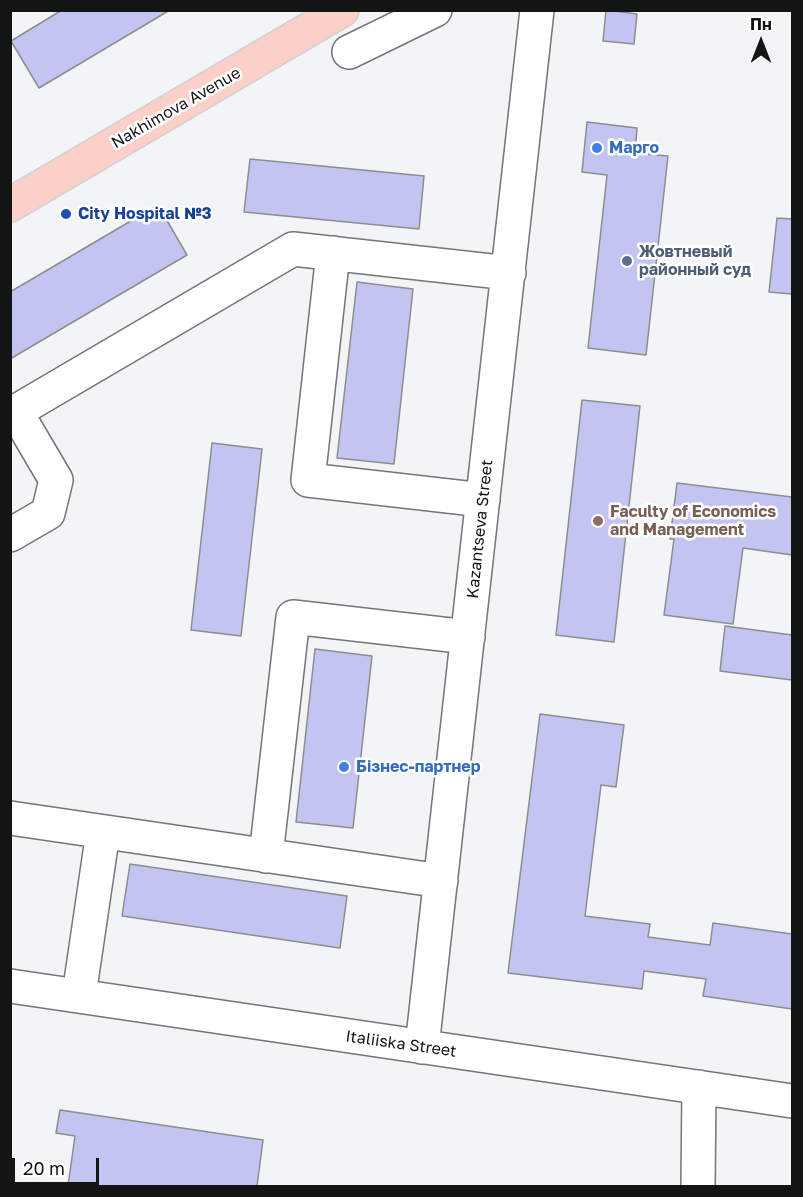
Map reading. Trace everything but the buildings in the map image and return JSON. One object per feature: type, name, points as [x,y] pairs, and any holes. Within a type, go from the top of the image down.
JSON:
[{"type":"main road","name":"Nakhimova Avenue","points":[[10,205],[327,14]]},
{"type":"street","points":[[349,52],[435,10]]},
{"type":"street","name":"Kazantseva Street","points":[[422,1047],[537,10]]},
{"type":"street","points":[[10,535],[48,513],[56,480],[13,413],[293,249],[509,273]]},
{"type":"street","points":[[333,254],[308,480],[483,500]]},
{"type":"street","points":[[266,856],[293,617],[468,637]]},
{"type":"street","points":[[10,818],[441,881]]},
{"type":"street","points":[[79,995],[103,832]]},
{"type":"street","name":"Italiiska Street","points":[[10,986],[792,1101]]},
{"type":"street","points":[[698,1186],[699,1087]]},
{"type":"place","name":"Марго","points":[[597,148]]},
{"type":"place","name":"City Hospital №3","points":[[66,214]]},
{"type":"place","name":"Жовтневый районный суд","points":[[627,261]]},
{"type":"place","name":"Faculty of Economics and Management","points":[[598,521]]},
{"type":"place","name":"Бізнес-партнер","points":[[344,767]]}]
